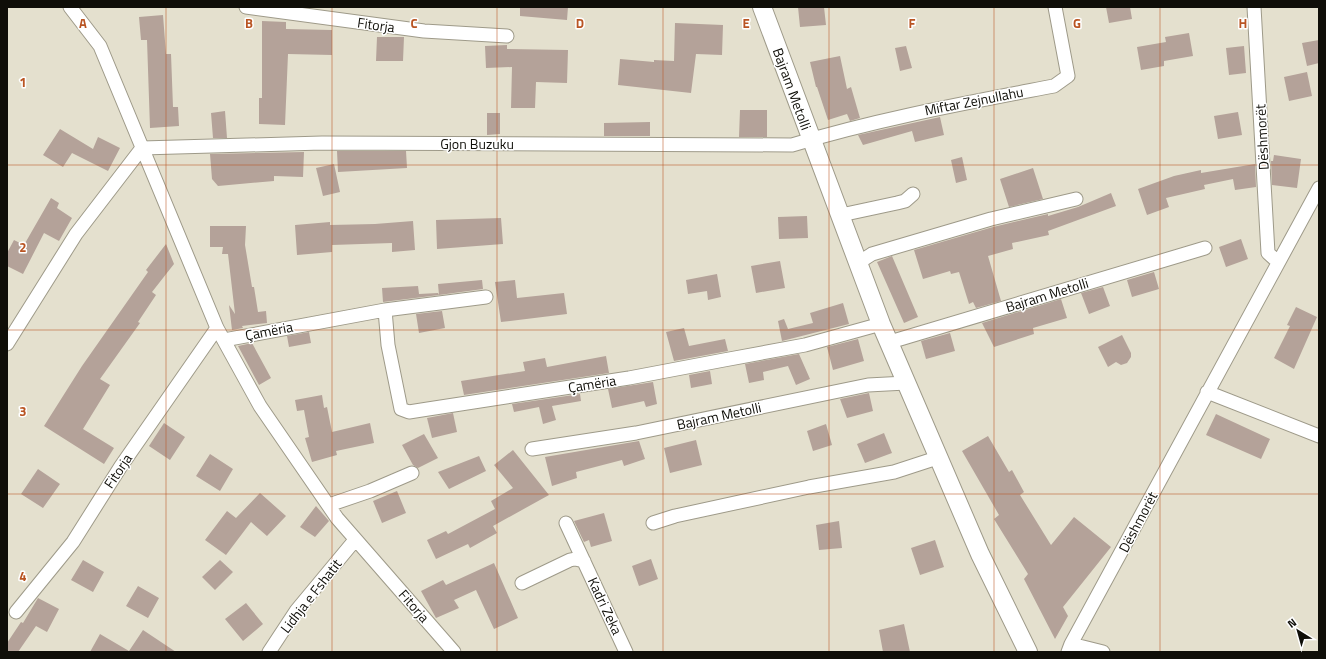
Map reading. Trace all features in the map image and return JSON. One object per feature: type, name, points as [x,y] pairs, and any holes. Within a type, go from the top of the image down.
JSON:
[{"type":"main road","name":"Bajram Metolli","points":[[762,7],[810,140],[841,215],[881,324],[940,457],[980,554],[1028,652]]},
{"type":"street","name":"Fitorja","points":[[70,7],[100,46],[217,328],[260,406],[299,465],[337,518],[454,652]]},
{"type":"street","name":"Fitorja","points":[[246,7],[424,31],[507,36]]},
{"type":"street","name":"Miftar Zejnullahu","points":[[810,140],[924,111],[1054,86],[1068,76],[1054,7]]},
{"type":"street","name":"Dëshmorët","points":[[1254,7],[1268,253],[1278,262]]},
{"type":"street","name":"Gjon Buzuku","points":[[142,148],[322,143],[792,146],[810,140]]},
{"type":"street","points":[[7,344],[76,234],[142,148]]},
{"type":"street","name":"Dëshmorët","points":[[1070,648],[1207,392],[1319,188]]},
{"type":"street","points":[[841,215],[904,201],[913,194]]},
{"type":"street","points":[[858,263],[872,254],[991,219],[1076,199]]},
{"type":"street","name":"Bajram Metolli","points":[[890,342],[1205,248]]},
{"type":"street","name":"Çamëria","points":[[224,340],[385,310],[486,297]]},
{"type":"street","name":"Çamëria","points":[[385,310],[388,345],[401,409],[409,412],[665,371],[805,345],[881,324]]},
{"type":"street","name":"Fitorja","points":[[16,612],[73,542],[121,466],[217,328]]},
{"type":"street","name":"Bajram Metolli","points":[[532,449],[636,433],[868,385],[906,383]]},
{"type":"street","points":[[1207,392],[1319,436]]},
{"type":"street","points":[[653,523],[675,516],[809,487],[900,471],[940,457]]},
{"type":"street","points":[[329,505],[370,491],[412,473]]},
{"type":"street","name":"Kadri Zeka","points":[[566,523],[626,652]]},
{"type":"street","name":"Lidhja e Fshatit","points":[[269,652],[296,611],[356,540]]},
{"type":"street","name":"Kadri Zeka","points":[[522,583],[570,560],[575,559],[584,561]]},
{"type":"street","points":[[1070,648],[1103,652]]},
{"type":"building","points":[[520,7],[568,7],[567,20],[520,16]]},
{"type":"building","points":[[798,7],[824,7],[826,25],[800,27]]},
{"type":"building","points":[[1106,7],[1130,7],[1132,19],[1109,23]]},
{"type":"building","points":[[163,15],[166,54],[171,54],[173,107],[178,107],[179,126],[150,128],[147,40],[141,40],[139,17]]},
{"type":"building","points":[[262,21],[286,22],[286,29],[332,30],[332,55],[288,54],[285,125],[259,124],[259,98],[262,98]]},
{"type":"building","points":[[675,23],[723,25],[722,55],[696,54],[691,93],[618,85],[620,59],[654,62],[654,60],[674,61]]},
{"type":"building","points":[[1189,33],[1193,56],[1164,61],[1164,66],[1141,70],[1137,47],[1166,42],[1165,37]]},
{"type":"building","points":[[377,37],[404,37],[403,61],[376,61]]},
{"type":"building","points":[[1319,40],[1319,63],[1307,66],[1302,43]]},
{"type":"building","points":[[507,45],[507,49],[568,50],[567,83],[536,82],[535,108],[511,108],[512,67],[486,68],[485,46]]},
{"type":"building","points":[[906,46],[912,68],[900,71],[895,48]]},
{"type":"building","points":[[1244,46],[1246,73],[1229,75],[1226,48]]},
{"type":"building","points":[[840,56],[847,89],[851,87],[860,118],[850,121],[847,114],[828,120],[816,87],[810,62]]},
{"type":"building","points":[[1307,72],[1312,96],[1289,101],[1284,77]]},
{"type":"building","points":[[740,110],[767,110],[767,137],[739,137]]},
{"type":"building","points":[[225,111],[227,138],[213,138],[211,113]]},
{"type":"building","points":[[1238,112],[1242,135],[1218,139],[1214,116]]},
{"type":"building","points":[[487,113],[500,113],[500,134],[487,135]]},
{"type":"building","points":[[940,117],[944,135],[915,142],[912,131],[863,145],[858,135]]},
{"type":"building","points":[[650,122],[650,136],[604,136],[604,123]]},
{"type":"building","points":[[60,129],[93,149],[98,137],[120,148],[108,171],[72,153],[63,167],[43,155]]},
{"type":"building","points":[[337,151],[406,151],[407,168],[338,172]]},
{"type":"building","points":[[304,152],[303,177],[274,176],[274,181],[218,186],[212,179],[210,154]]},
{"type":"building","points":[[1274,155],[1301,159],[1297,188],[1272,185],[1271,161],[1273,161]]},
{"type":"building","points":[[962,157],[967,180],[956,183],[951,160]]},
{"type":"building","points":[[334,164],[340,192],[323,196],[316,168]]},
{"type":"building","points":[[1255,164],[1256,187],[1235,190],[1233,179],[1204,185],[1205,189],[1166,198],[1169,207],[1147,215],[1138,189],[1174,176],[1201,170],[1201,173]]},
{"type":"building","points":[[1033,168],[1043,199],[1009,207],[1000,179]]},
{"type":"building","points":[[1111,193],[1116,206],[1048,231],[1049,235],[1012,243],[1013,249],[988,256],[1001,301],[976,308],[973,302],[969,304],[959,272],[951,274],[950,271],[923,279],[914,250],[993,227],[1048,214],[1048,216],[1078,207]]},
{"type":"building","points":[[51,198],[59,203],[57,208],[72,218],[59,241],[44,233],[23,274],[7,266],[7,253],[14,240],[24,245]]},
{"type":"building","points":[[807,216],[808,238],[779,239],[778,217]]},
{"type":"building","points":[[501,218],[503,244],[437,249],[436,220]]},
{"type":"building","points":[[413,221],[415,250],[392,252],[392,243],[332,245],[332,252],[297,255],[295,225],[330,222],[330,225]]},
{"type":"building","points":[[210,226],[246,226],[245,245],[252,287],[254,287],[258,312],[266,311],[267,323],[242,326],[243,328],[232,330],[229,305],[235,314],[228,254],[222,254],[223,247],[210,247]]},
{"type":"building","points":[[1241,239],[1248,259],[1226,267],[1219,247]]},
{"type":"building","points":[[166,244],[174,264],[152,292],[156,295],[138,322],[140,323],[100,379],[110,385],[83,429],[114,448],[104,464],[44,426],[82,366],[148,272],[146,270]]},
{"type":"building","points":[[892,256],[918,317],[904,323],[877,262]]},
{"type":"building","points":[[780,261],[785,288],[756,293],[751,266]]},
{"type":"building","points":[[1154,272],[1159,289],[1132,297],[1127,280]]},
{"type":"building","points":[[717,274],[721,297],[708,300],[707,291],[688,294],[686,280]]},
{"type":"building","points":[[482,280],[483,289],[439,295],[438,284]]},
{"type":"building","points":[[515,280],[517,298],[564,293],[567,314],[501,322],[495,282]]},
{"type":"building","points":[[418,286],[419,294],[438,293],[439,295],[383,302],[382,288]]},
{"type":"building","points":[[1103,287],[1110,306],[1089,314],[1081,293]]},
{"type":"building","points":[[1061,299],[1067,318],[1033,328],[1034,334],[994,347],[982,323]]},
{"type":"building","points":[[843,303],[849,324],[782,341],[778,321],[784,319],[788,329],[813,323],[810,313]]},
{"type":"building","points":[[1296,307],[1317,317],[1294,369],[1274,358],[1290,326],[1287,325]]},
{"type":"building","points":[[442,311],[445,328],[419,333],[416,314]]},
{"type":"building","points":[[684,328],[689,346],[725,339],[728,351],[674,361],[666,332]]},
{"type":"building","points":[[309,332],[311,343],[289,347],[287,336]]},
{"type":"building","points":[[950,333],[955,351],[926,359],[921,341]]},
{"type":"building","points":[[1122,335],[1131,353],[1131,357],[1127,363],[1121,365],[1116,362],[1108,367],[1098,347]]},
{"type":"building","points":[[858,339],[864,361],[833,370],[827,347]]},
{"type":"building","points":[[252,343],[271,378],[259,385],[238,346]]},
{"type":"building","points":[[799,354],[810,379],[796,385],[788,366],[763,372],[764,380],[749,383],[745,364]]},
{"type":"building","points":[[606,356],[609,373],[464,395],[461,381],[525,371],[523,362],[545,358],[547,367]]},
{"type":"building","points":[[710,371],[712,384],[691,388],[689,375]]},
{"type":"building","points":[[653,382],[657,404],[646,407],[644,401],[612,408],[608,389]]},
{"type":"building","points":[[869,393],[873,411],[847,418],[840,399]]},
{"type":"building","points":[[580,394],[581,401],[552,406],[556,420],[543,424],[539,407],[514,412],[512,404]]},
{"type":"building","points":[[322,395],[324,408],[327,407],[332,432],[370,423],[374,443],[336,451],[337,455],[312,462],[305,438],[309,437],[304,410],[297,411],[295,400]]},
{"type":"building","points":[[453,413],[457,432],[432,438],[427,418]]},
{"type":"building","points":[[1216,414],[1270,439],[1261,459],[1206,435]]},
{"type":"building","points":[[164,423],[185,437],[170,460],[149,446]]},
{"type":"building","points":[[826,424],[832,445],[813,451],[807,431]]},
{"type":"building","points":[[884,433],[892,453],[865,463],[857,444]]},
{"type":"building","points":[[424,434],[438,458],[418,468],[413,465],[402,445]]},
{"type":"building","points":[[988,436],[1009,472],[1012,470],[1024,492],[1020,495],[1051,545],[1074,517],[1111,547],[1063,607],[1068,616],[1055,639],[1024,579],[1028,574],[994,519],[999,515],[962,451]]},
{"type":"building","points":[[696,440],[702,465],[670,473],[664,448]]},
{"type":"building","points":[[639,441],[645,459],[624,466],[622,460],[576,472],[577,478],[552,486],[545,457]]},
{"type":"building","points":[[513,450],[549,495],[493,526],[497,533],[470,548],[468,544],[436,559],[427,540],[446,531],[448,534],[495,509],[491,501],[513,488],[494,465]]},
{"type":"building","points":[[210,454],[233,469],[220,491],[196,476]]},
{"type":"building","points":[[479,456],[486,471],[449,489],[438,472]]},
{"type":"building","points":[[38,469],[60,484],[43,508],[21,494]]},
{"type":"building","points":[[397,491],[406,513],[382,523],[373,501]]},
{"type":"building","points":[[260,493],[286,516],[267,536],[251,522],[226,555],[205,540],[227,511],[236,518]]},
{"type":"building","points":[[316,506],[329,521],[315,537],[300,527]]},
{"type":"building","points":[[604,513],[612,541],[591,547],[589,540],[584,542],[574,521]]},
{"type":"building","points":[[839,521],[842,548],[819,550],[816,525]]},
{"type":"building","points":[[935,540],[944,567],[920,575],[911,548]]},
{"type":"building","points":[[651,559],[658,579],[639,586],[632,566]]},
{"type":"building","points":[[83,560],[104,572],[93,592],[71,580]]},
{"type":"building","points":[[220,560],[233,572],[215,590],[202,577]]},
{"type":"building","points":[[494,563],[518,618],[494,629],[476,590],[454,600],[459,608],[436,618],[421,591],[443,580],[446,585]]},
{"type":"building","points":[[138,586],[159,598],[148,618],[126,606]]},
{"type":"building","points":[[38,598],[59,609],[47,632],[36,626],[18,652],[7,652],[7,643],[21,622],[23,623]]},
{"type":"building","points":[[246,603],[263,624],[243,641],[225,619]]},
{"type":"building","points":[[904,624],[910,652],[883,652],[879,630]]},
{"type":"building","points":[[143,630],[176,652],[90,652],[100,634],[129,651]]}]
